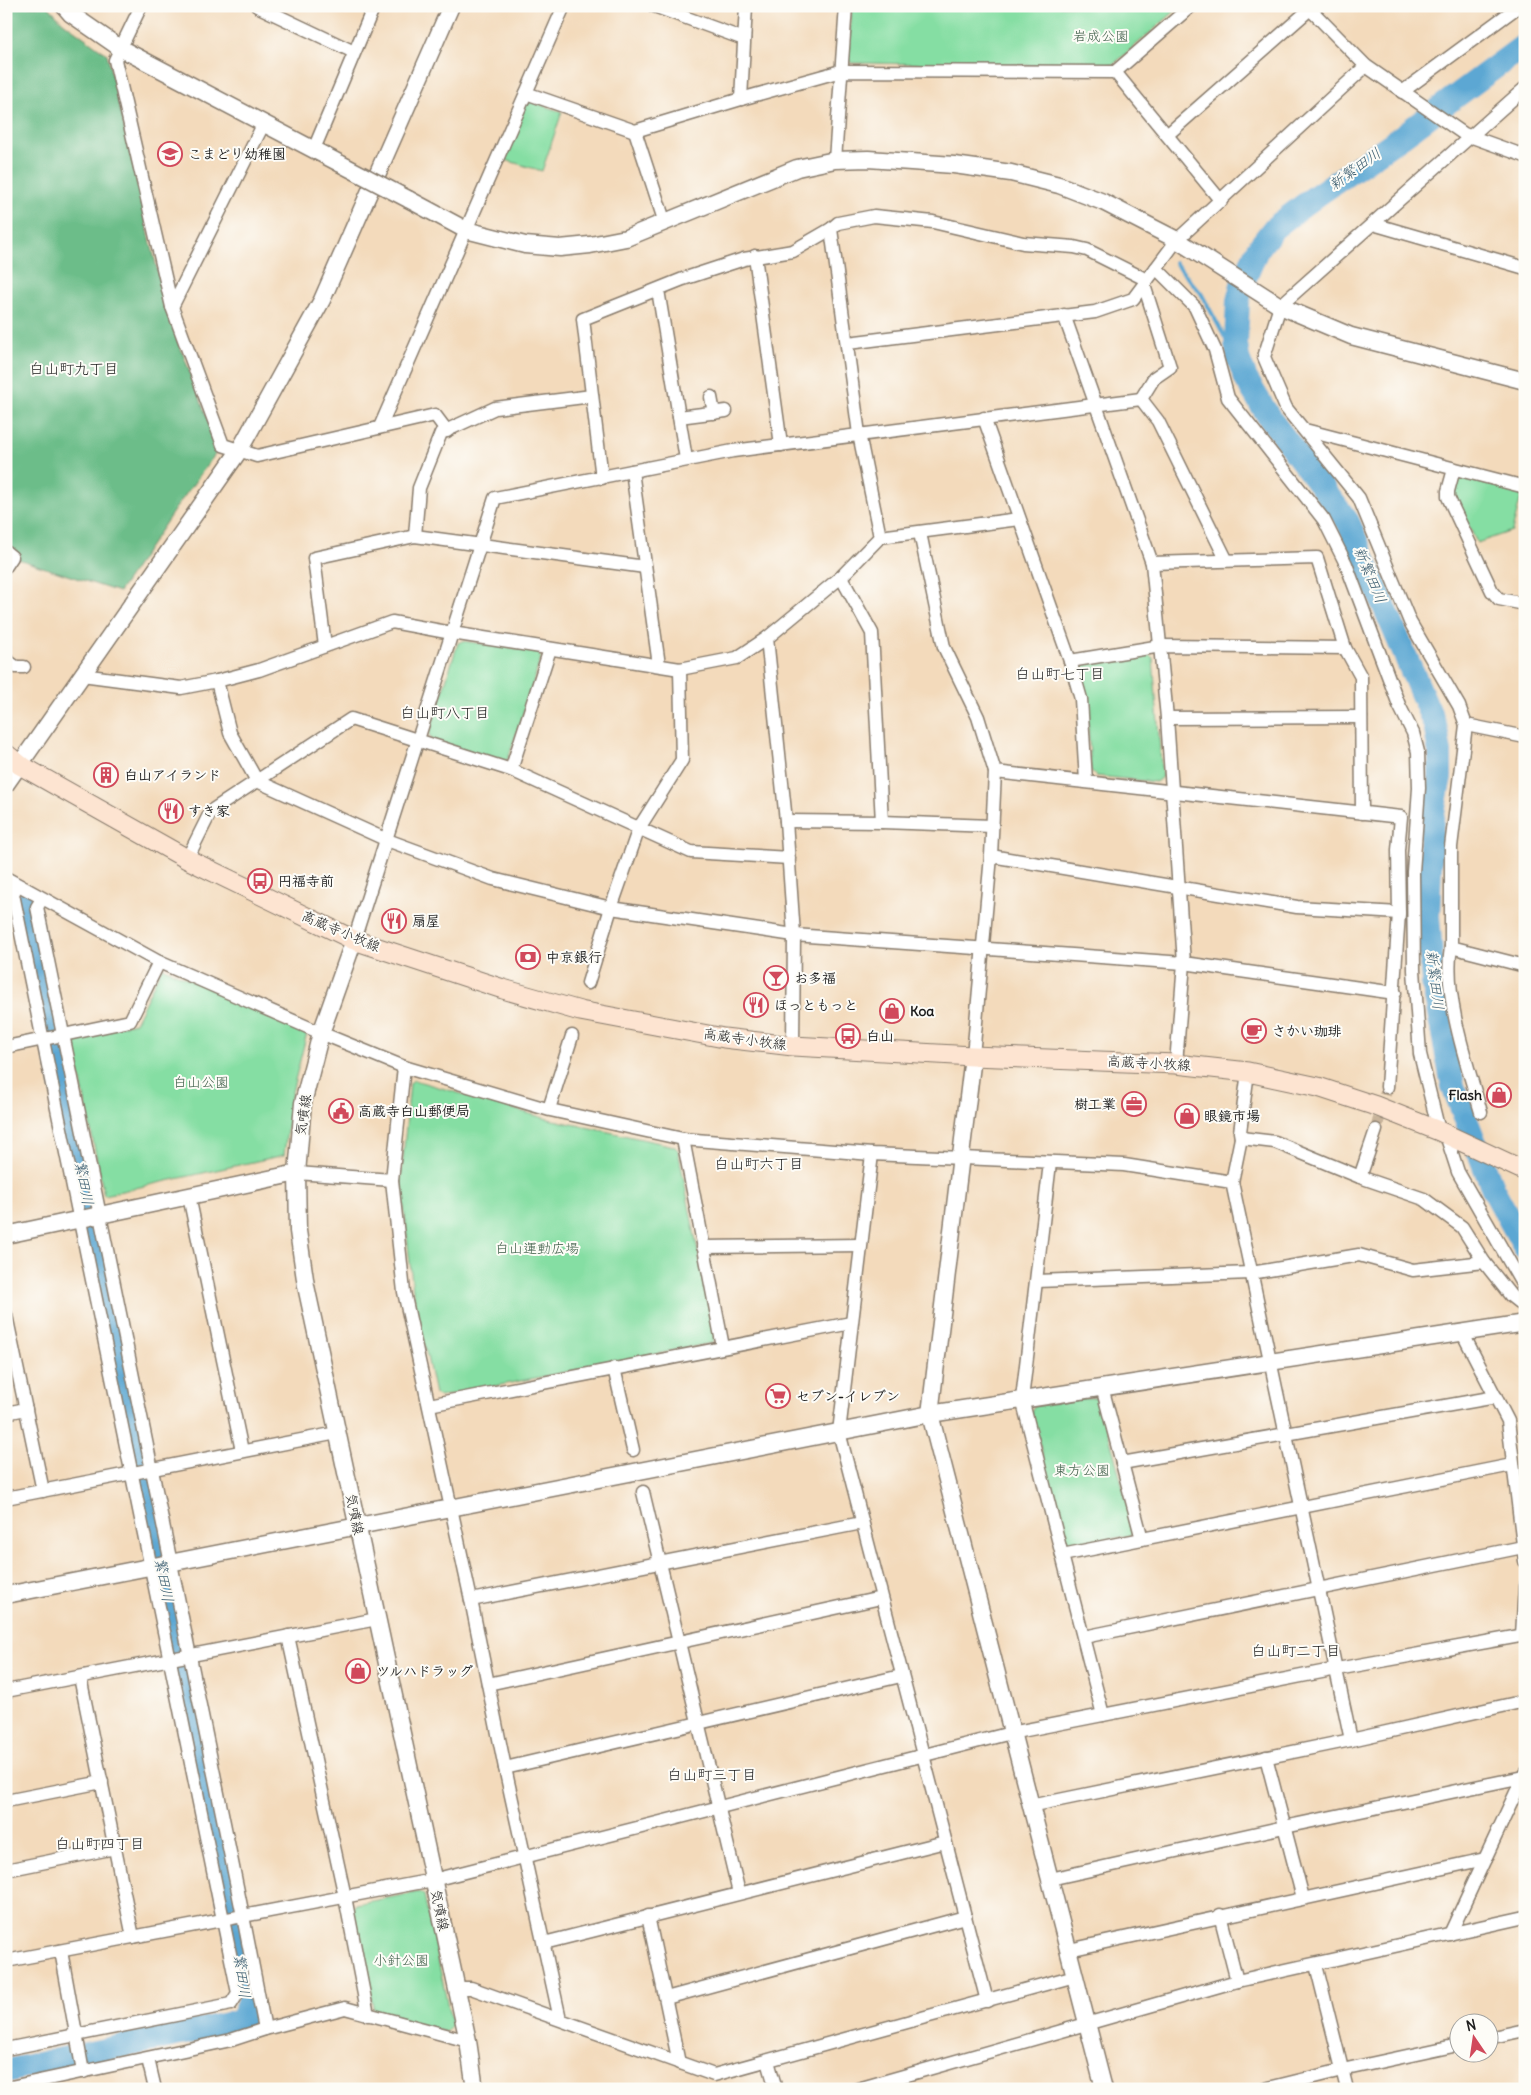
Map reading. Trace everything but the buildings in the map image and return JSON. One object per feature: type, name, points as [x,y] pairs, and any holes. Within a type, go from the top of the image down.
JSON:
[{"type":"main road","name":"高蔵寺小牧線","points":[[13,759],[187,859],[354,940],[503,990],[580,1011],[724,1038],[793,1046],[973,1056],[1176,1064],[1248,1072],[1318,1087],[1376,1106],[1442,1133],[1500,1160],[1524,1168]]},
{"type":"street","points":[[64,6],[72,14],[120,48],[466,230],[525,245],[560,248],[590,245],[626,238],[797,168],[835,160],[868,159],[944,164],[1011,173],[1059,185],[1104,202],[1178,240],[1280,306],[1351,336],[1525,380]]},
{"type":"street","points":[[141,6],[115,60],[172,308],[223,445],[257,456],[435,414],[447,431]]},
{"type":"street","points":[[258,6],[354,52]]},
{"type":"street","points":[[314,149],[374,6]]},
{"type":"street","points":[[6,784],[13,759],[82,675],[239,451],[322,300],[451,6]]},
{"type":"street","points":[[380,427],[564,6]]},
{"type":"street","points":[[654,6],[744,39]]},
{"type":"street","points":[[741,99],[746,6]]},
{"type":"street","points":[[835,160],[846,6]]},
{"type":"street","points":[[526,93],[635,131],[840,71],[1115,72],[1191,6]]},
{"type":"street","points":[[1402,92],[1519,6]]},
{"type":"street","points":[[1168,135],[1309,8],[1366,66],[1402,92],[1467,136],[1525,156]]},
{"type":"street","points":[[848,343],[1095,312],[1133,299],[1178,240],[1366,66]]},
{"type":"street","points":[[1115,72],[1221,201]]},
{"type":"street","points":[[1481,1112],[1457,1028],[1449,962],[1451,947],[1451,847],[1466,725],[1459,706],[1410,622],[1359,498],[1286,408],[1264,357],[1280,306],[1373,224],[1467,136],[1525,88]]},
{"type":"street","points":[[172,308],[264,123]]},
{"type":"street","points":[[635,131],[665,223]]},
{"type":"street","points":[[602,478],[583,319],[683,279],[755,256],[793,251],[842,222],[874,216],[933,222],[1023,243],[1074,247],[1087,250],[1146,282],[1170,367],[1154,378],[1141,399]]},
{"type":"street","points":[[1373,224],[1525,268]]},
{"type":"street","points":[[831,229],[859,434],[880,536]]},
{"type":"street","points":[[755,256],[781,445]]},
{"type":"street","points":[[1156,268],[1196,307],[1215,350],[1228,398],[1324,520],[1346,564],[1399,705],[1413,733],[1418,752],[1419,788],[1413,872],[1414,970],[1420,1054],[1442,1133],[1458,1172],[1525,1289]]},
{"type":"street","points":[[658,290],[686,459]]},
{"type":"street","points":[[1064,315],[1152,563],[1167,718],[1184,963],[1176,1064]]},
{"type":"street","points":[[416,536],[420,488],[442,433],[495,408],[592,396]]},
{"type":"street","points":[[679,417],[720,412],[711,397]]},
{"type":"street","points":[[354,940],[494,498],[602,478],[686,459],[859,434],[1141,399]]},
{"type":"street","points":[[1141,399],[1158,421],[1226,559]]},
{"type":"street","points":[[984,418],[1070,661],[1081,698],[1086,781]]},
{"type":"street","points":[[1305,430],[1525,487]]},
{"type":"street","points":[[1454,469],[1448,497],[1492,591],[1499,599],[1525,604]]},
{"type":"street","points":[[632,471],[659,665]]},
{"type":"street","points":[[82,675],[182,688],[259,670],[392,622],[452,634],[680,669],[738,658],[767,638],[841,576],[880,536],[920,533],[1019,519]]},
{"type":"street","points":[[920,533],[944,647],[978,717],[995,772],[991,856],[973,1056],[930,1414],[1104,2089]]},
{"type":"street","points":[[324,646],[314,558],[416,536],[645,567]]},
{"type":"street","points":[[6,552],[12,557],[6,566]]},
{"type":"street","points":[[1152,563],[1226,559],[1317,558],[1345,648],[1361,677],[1362,812]]},
{"type":"street","points":[[841,576],[872,634],[882,822]]},
{"type":"street","points":[[767,638],[786,821],[794,935],[793,1046]]},
{"type":"street","points":[[1070,661],[1161,646],[1345,648]]},
{"type":"street","points":[[511,770],[550,648]]},
{"type":"street","points":[[6,660],[16,667],[24,668]]},
{"type":"street","points":[[588,983],[611,908],[639,828],[682,760],[680,669]]},
{"type":"street","points":[[217,681],[230,733],[257,781],[386,840],[494,879],[611,908],[794,935],[1184,963],[1394,992]]},
{"type":"street","points":[[1167,718],[1361,717]]},
{"type":"street","points":[[187,859],[211,812],[351,719],[511,770],[691,852],[789,858]]},
{"type":"street","points":[[1466,725],[1525,737]]},
{"type":"street","points":[[995,772],[1401,817],[1398,850],[1399,913],[1387,1087]]},
{"type":"street","points":[[786,821],[992,826]]},
{"type":"street","points":[[991,856],[1297,907],[1399,913]]},
{"type":"street","points":[[12,882],[159,962],[321,1033],[404,1067],[549,1109],[683,1139],[872,1154],[1124,1165],[1232,1182]]},
{"type":"street","points":[[6,2049],[231,2004],[238,1993],[12,882]]},
{"type":"street","points":[[42,899],[37,907],[265,2029]]},
{"type":"street","name":"気噴線","points":[[354,940],[321,1033],[303,1103],[297,1173],[298,1231],[306,1286],[468,2042],[475,2089]]},
{"type":"street","points":[[1451,947],[1525,966]]},
{"type":"street","points":[[6,1047],[130,1021],[159,962]]},
{"type":"street","points":[[549,1109],[572,1036]]},
{"type":"street","points":[[404,1067],[392,1180],[404,1292],[472,1600],[505,1768],[560,2019]]},
{"type":"street","points":[[1248,1072],[1240,1132],[1241,1138],[1232,1182],[1352,1740]]},
{"type":"street","points":[[1360,1177],[1376,1130]]},
{"type":"street","points":[[1241,1138],[1276,1142],[1360,1177],[1424,1198],[1462,1226],[1484,1262],[1511,1296],[1525,1307]]},
{"type":"street","points":[[683,1139],[723,1347]]},
{"type":"street","points":[[872,1154],[839,1432],[987,2001]]},
{"type":"street","points":[[1050,1163],[1022,1399],[1084,1636],[1102,1715]]},
{"type":"street","points":[[6,1235],[297,1173],[392,1180]]},
{"type":"street","points":[[189,1196],[242,1451]]},
{"type":"street","points":[[703,1247],[860,1245]]},
{"type":"street","points":[[1037,1281],[1251,1273],[1359,1256],[1413,1270],[1484,1262]]},
{"type":"street","points":[[7,1321],[44,1491]]},
{"type":"street","points":[[429,1406],[851,1322]]},
{"type":"street","points":[[6,1595],[930,1414],[1463,1334],[1525,1323]]},
{"type":"street","points":[[1463,1334],[1508,1421],[1525,1562]]},
{"type":"street","points":[[614,1368],[634,1450]]},
{"type":"street","points":[[1102,1387],[1142,1539]]},
{"type":"street","points":[[1122,1463],[1496,1397]]},
{"type":"street","points":[[6,1413],[26,1409]]},
{"type":"street","points":[[6,1498],[337,1433]]},
{"type":"street","points":[[1062,1556],[1512,1465]]},
{"type":"street","points":[[643,1492],[739,1893]]},
{"type":"street","points":[[472,1600],[862,1523]]},
{"type":"street","points":[[1084,1636],[1523,1547]]},
{"type":"street","points":[[6,1961],[433,1880],[1011,1733],[1337,1669],[1523,1635],[1525,1586]]},
{"type":"street","points":[[488,1684],[881,1598]]},
{"type":"street","points":[[6,1691],[377,1619]]},
{"type":"street","points":[[288,1636],[345,1897],[368,2015]]},
{"type":"street","points":[[505,1768],[901,1676]]},
{"type":"street","points":[[80,1677],[133,1937]]},
{"type":"street","points":[[1030,1806],[1352,1740],[1525,1701]]},
{"type":"street","points":[[1266,1757],[1302,1898]]},
{"type":"street","points":[[1050,1879],[1524,1775]]},
{"type":"street","points":[[1450,1934],[1524,1775]]},
{"type":"street","points":[[6,1801],[102,1782]]},
{"type":"street","points":[[544,1943],[945,1842]]},
{"type":"street","points":[[6,1870],[115,1848]]},
{"type":"street","points":[[1069,1950],[1220,1915],[1485,1859]]},
{"type":"street","points":[[1220,1915],[1237,1981]]},
{"type":"street","points":[[648,1916],[679,2063]]},
{"type":"street","points":[[666,1998],[965,1917]]},
{"type":"street","points":[[858,2089],[1237,1981],[1316,1965],[1525,1917]]},
{"type":"street","points":[[60,1951],[83,2072]]},
{"type":"street","points":[[1316,1965],[1347,2089]]},
{"type":"street","points":[[456,1988],[472,1988],[714,2075],[1075,1976]]},
{"type":"street","points":[[6,2088],[231,2040],[345,2008],[468,2042]]},
{"type":"street","points":[[1498,2036],[1525,2030]]},
{"type":"street","points":[[1265,2089],[1448,2047]]},
{"type":"street","points":[[148,2059],[156,2089]]},
{"type":"street","points":[[768,2061],[776,2089]]},
{"type":"green space","points":[[6,6],[48,6],[63,22],[107,54],[167,312],[219,449],[175,509],[119,592],[18,559],[16,553],[6,545],[6,345],[10,337],[6,325]]},
{"type":"green space","name":"岩成公園","points":[[852,6],[1181,6],[1114,64],[1107,66],[851,63],[848,59]]},
{"type":"green space","points":[[532,102],[562,112],[542,171],[502,159],[526,104]]},
{"type":"green space","points":[[1462,477],[1522,493],[1512,531],[1477,543],[1455,497],[1454,491],[1457,480]]},
{"type":"green space","points":[[463,641],[538,652],[541,658],[508,759],[502,762],[432,740],[429,734],[458,643]]},
{"type":"green space","points":[[1148,654],[1153,658],[1162,777],[1156,782],[1096,776],[1091,772],[1086,694],[1078,670],[1081,664]]},
{"type":"green space","name":"白山公園","points":[[162,967],[307,1033],[291,1096],[284,1155],[104,1195],[72,1037],[135,1023]]},
{"type":"green space","name":"白山運動広場","points":[[414,1080],[544,1118],[674,1146],[678,1150],[715,1338],[712,1343],[440,1397],[435,1394],[413,1291],[401,1180],[410,1083]]},
{"type":"green space","name":"東方公園","points":[[1095,1397],[1100,1401],[1134,1530],[1131,1535],[1070,1547],[1065,1544],[1031,1411],[1034,1406]]},
{"type":"green space","name":"小針公園","points":[[419,1892],[424,1895],[452,2025],[445,2032],[374,2011],[352,1909],[356,1904]]},
{"type":"waterway","name":"新繁田川","points":[[1525,45],[1274,228],[1257,250],[1242,285],[1238,301],[1236,343],[1238,358],[1246,379],[1270,419],[1348,522],[1435,725],[1440,752],[1440,777],[1432,818],[1428,916],[1433,982],[1453,1086],[1493,1189],[1525,1248]]},
{"type":"waterway","points":[[1175,263],[1201,293],[1230,347],[1238,358]]},
{"type":"waterway","name":"繁田川","points":[[6,2071],[241,2021],[249,2000],[54,1045],[27,902]]},
{"type":"tunnel","points":[[1376,1130],[1387,1087]]},
{"type":"place","name":"こまどり幼稚園","points":[[170,154]]},
{"type":"place","name":"白山アイランド","points":[[106,775]]},
{"type":"place","name":"すき家","points":[[171,811]]},
{"type":"place","name":"円福寺前","points":[[260,881]]},
{"type":"place","name":"扇屋","points":[[394,921]]},
{"type":"place","name":"中京銀行","points":[[528,957]]},
{"type":"place","name":"お多福","points":[[776,978]]},
{"type":"place","name":"ほっともっと","points":[[756,1005]]},
{"type":"place","name":"Koa","points":[[892,1011]]},
{"type":"place","name":"さかい珈琲","points":[[1254,1031]]},
{"type":"place","name":"白山","points":[[848,1036]]},
{"type":"place","name":"Flash","points":[[1499,1095]]},
{"type":"place","name":"樹工業","points":[[1134,1104]]},
{"type":"place","name":"高蔵寺白山郵便局","points":[[341,1111]]},
{"type":"place","name":"眼鏡市場","points":[[1187,1116]]},
{"type":"place","name":"セブン-イレブン","points":[[778,1396]]},
{"type":"place","name":"ツルハドラッグ","points":[[358,1671]]},
{"type":"district","name":"白山町九丁目","points":[[74,369]]},
{"type":"district","name":"白山町七丁目","points":[[1060,674]]},
{"type":"district","name":"白山町八丁目","points":[[445,713]]},
{"type":"district","name":"白山町六丁目","points":[[759,1164]]},
{"type":"district","name":"白山町二丁目","points":[[1296,1651]]},
{"type":"district","name":"白山町三丁目","points":[[712,1775]]},
{"type":"district","name":"白山町四丁目","points":[[100,1844]]}]
